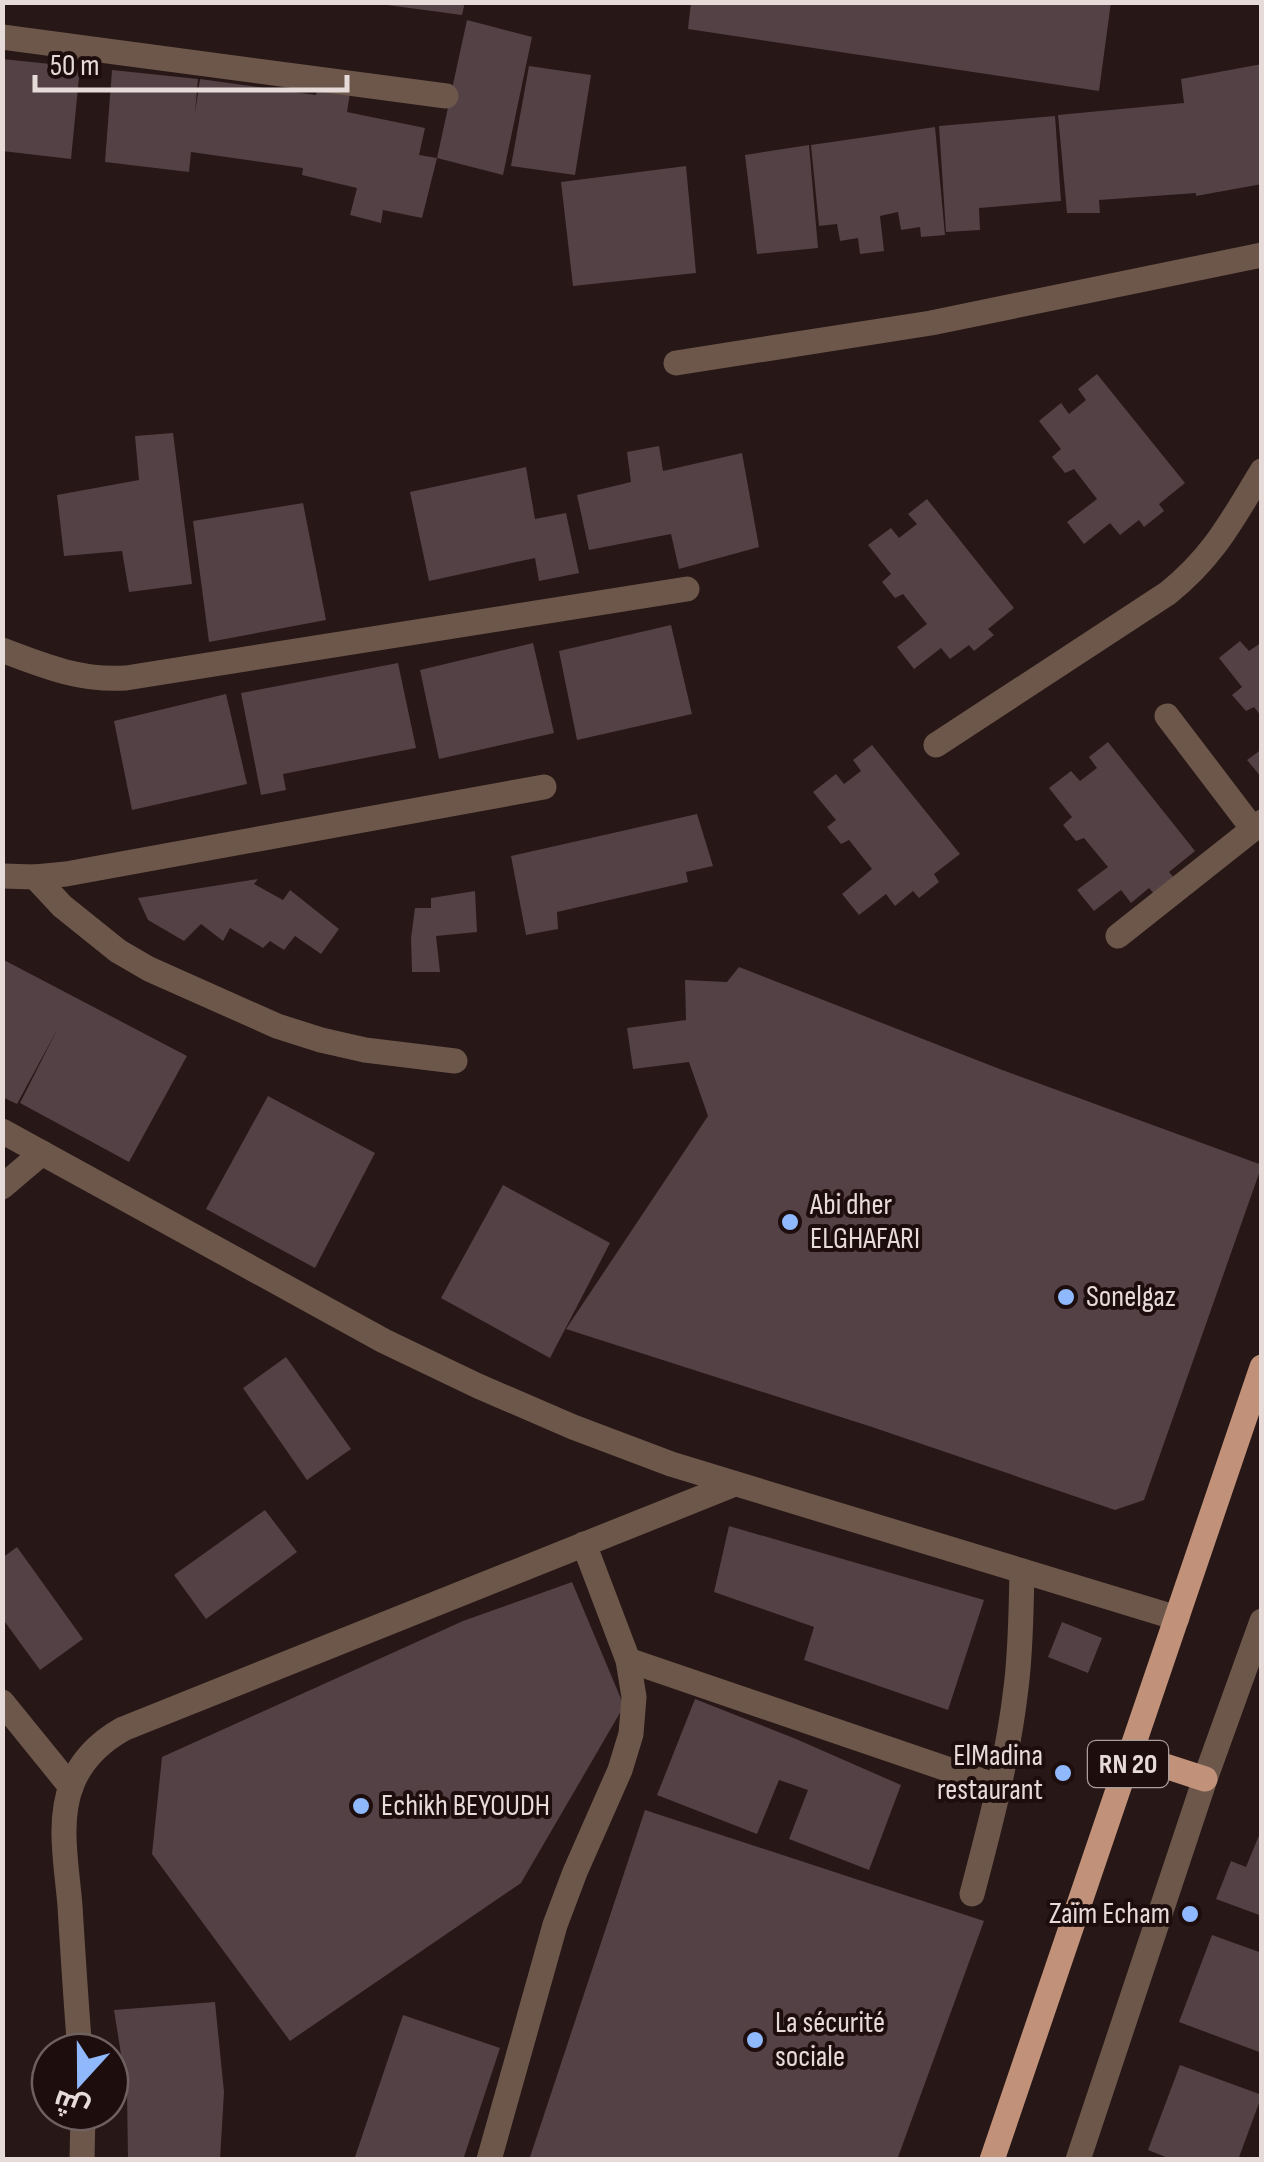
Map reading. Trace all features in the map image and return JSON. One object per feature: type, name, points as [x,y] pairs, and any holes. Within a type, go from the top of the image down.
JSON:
[{"type":"main road","name":"RN 20","points":[[992,2160],[1262,1367]]},
{"type":"main road","points":[[1131,1756],[1205,1779]]},
{"type":"street","points":[[2,36],[446,96]]},
{"type":"street","points":[[676,363],[931,324],[1262,255]]},
{"type":"street","points":[[936,746],[1190,575],[1210,554],[1262,470]]},
{"type":"street","points":[[2,650],[68,674],[126,678],[687,589]]},
{"type":"street","points":[[1118,936],[1257,825],[1167,716]]},
{"type":"street","points":[[2,876],[66,874],[544,787]]},
{"type":"street","points":[[35,876],[89,930],[118,951],[149,969],[277,1026],[365,1050],[455,1061]]},
{"type":"street","points":[[2,1131],[384,1341],[573,1427],[670,1464],[1177,1618]]},
{"type":"street","points":[[2,1187],[42,1153]]},
{"type":"street","points":[[79,2032],[64,1826],[71,1787],[80,1768],[106,1739],[123,1728],[735,1484]]},
{"type":"street","points":[[489,2160],[555,1925],[632,1734],[634,1697],[628,1660],[584,1544]]},
{"type":"street","points":[[972,1894],[1000,1787],[1017,1685],[1022,1572]]},
{"type":"street","points":[[1078,2160],[1262,1621]]},
{"type":"street","points":[[628,1660],[1000,1787]]},
{"type":"street","points":[[2,1702],[71,1787]]},
{"type":"street","points":[[82,2160],[83,2132]]},
{"type":"building","points":[[387,2],[465,2],[462,15]]},
{"type":"building","points":[[691,2],[1111,2],[1099,91],[688,29]]},
{"type":"building","points":[[467,20],[532,37],[503,175],[437,158]]},
{"type":"building","points":[[2,59],[80,67],[71,159],[2,151]]},
{"type":"building","points":[[1262,64],[1262,184],[1196,196],[1099,200],[1100,213],[1067,213],[1058,115],[1184,103],[1181,79]]},
{"type":"building","points":[[529,66],[591,75],[575,175],[511,166]]},
{"type":"building","points":[[112,70],[198,79],[195,113],[200,79],[316,95],[318,87],[350,93],[347,112],[425,128],[419,155],[437,158],[422,218],[383,210],[381,223],[350,215],[357,188],[302,175],[303,168],[191,152],[189,172],[105,162]]},
{"type":"building","points":[[1055,116],[1061,201],[979,208],[980,230],[946,232],[939,126]]},
{"type":"building","points":[[935,127],[945,235],[921,237],[920,227],[901,230],[898,212],[880,216],[884,251],[860,254],[858,238],[840,241],[837,224],[819,226],[811,145]]},
{"type":"building","points":[[809,145],[818,248],[757,254],[745,155]]},
{"type":"building","points":[[686,166],[696,273],[573,286],[561,182]]},
{"type":"building","points":[[1097,374],[1185,483],[1159,504],[1164,511],[1144,527],[1139,520],[1120,535],[1110,523],[1084,544],[1067,522],[1097,499],[1074,469],[1065,473],[1052,457],[1061,449],[1039,421],[1061,403],[1069,414],[1086,400],[1078,389]]},
{"type":"building","points":[[173,433],[192,584],[129,592],[122,551],[64,556],[57,495],[139,480],[135,436]]},
{"type":"building","points":[[659,446],[663,471],[742,453],[759,547],[679,569],[671,534],[589,550],[577,495],[631,482],[627,452]]},
{"type":"building","points":[[526,467],[535,519],[566,513],[579,573],[539,581],[535,558],[429,581],[410,492]]},
{"type":"building","points":[[927,499],[1014,608],[988,629],[994,635],[974,651],[969,645],[950,659],[941,648],[914,669],[897,647],[927,624],[903,594],[895,598],[882,582],[891,574],[868,545],[891,528],[899,538],[917,524],[908,514]]},
{"type":"building","points":[[303,503],[326,620],[209,642],[193,521]]},
{"type":"building","points":[[671,625],[692,714],[577,740],[559,651]]},
{"type":"building","points":[[1240,641],[1249,651],[1262,642],[1262,717],[1254,707],[1246,711],[1232,695],[1242,687],[1219,658]]},
{"type":"building","points":[[533,643],[554,733],[439,759],[420,670]]},
{"type":"building","points":[[398,663],[416,748],[283,774],[286,790],[261,795],[241,693]]},
{"type":"building","points":[[226,694],[247,784],[132,810],[114,721]]},
{"type":"building","points":[[1108,742],[1195,851],[1169,872],[1175,879],[1155,895],[1149,888],[1131,903],[1121,890],[1094,911],[1077,890],[1108,867],[1084,838],[1076,841],[1063,825],[1072,817],[1049,788],[1071,771],[1080,781],[1097,768],[1089,757]]},
{"type":"building","points":[[872,745],[960,854],[934,874],[939,882],[919,898],[913,891],[895,906],[886,894],[859,915],[842,894],[872,869],[849,840],[841,844],[827,827],[836,820],[813,792],[836,774],[844,784],[861,771],[853,760]]},
{"type":"building","points":[[1262,749],[1262,778],[1247,760]]},
{"type":"building","points":[[697,814],[713,866],[686,872],[688,882],[557,912],[558,929],[526,935],[511,856]]},
{"type":"building","points":[[258,879],[254,884],[283,900],[290,890],[339,929],[321,954],[295,936],[284,950],[270,941],[263,948],[230,928],[223,941],[201,924],[184,941],[148,920],[138,898]]},
{"type":"building","points":[[475,891],[477,932],[436,936],[440,972],[412,972],[415,908],[431,908],[431,898]]},
{"type":"building","points":[[2,959],[187,1056],[129,1162],[20,1103],[58,1028],[17,1104],[2,1097]]},
{"type":"building","points":[[739,967],[997,1068],[1262,1165],[1144,1500],[1115,1510],[566,1329],[708,1116],[689,1062],[633,1069],[627,1028],[686,1020],[685,980],[727,982]]},
{"type":"building","points":[[268,1096],[375,1153],[315,1268],[206,1209]]},
{"type":"building","points":[[503,1185],[610,1243],[550,1358],[441,1298]]},
{"type":"building","points":[[286,1357],[351,1449],[307,1480],[243,1388]]},
{"type":"building","points":[[265,1510],[297,1552],[206,1619],[174,1575]]},
{"type":"building","points":[[729,1526],[984,1600],[948,1710],[804,1660],[814,1627],[714,1592]]},
{"type":"building","points":[[17,1547],[83,1639],[40,1670],[2,1618],[2,1558]]},
{"type":"building","name":"Echikh BEYOUDH","points":[[572,1582],[624,1706],[521,1883],[290,2041],[152,1854],[162,1757],[463,1621]]},
{"type":"building","points":[[1062,1622],[1102,1638],[1088,1673],[1048,1657]]},
{"type":"building","points":[[695,1699],[901,1785],[869,1870],[789,1839],[808,1790],[779,1780],[757,1834],[657,1795]]},
{"type":"building","name":"La sécurité sociale","points":[[645,1810],[984,1921],[897,2160],[529,2160]]},
{"type":"building","points":[[1262,1828],[1262,1916],[1216,1899],[1231,1861],[1246,1867]]},
{"type":"building","points":[[1212,1935],[1262,1953],[1262,2053],[1179,2022]]},
{"type":"building","points":[[215,2002],[224,2092],[220,2160],[128,2160],[130,2032],[117,2032],[114,2010]]},
{"type":"building","points":[[403,2015],[500,2048],[463,2160],[354,2160]]},
{"type":"building","points":[[1180,2065],[1262,2095],[1238,2160],[1173,2160],[1148,2150]]},
{"type":"place","name":"Abi dher ELGHAFARI","points":[[790,1222]]},
{"type":"place","name":"Sonelgaz","points":[[1066,1297]]},
{"type":"place","name":"ElMadina restaurant","points":[[1063,1773]]},
{"type":"place","name":"Echikh BEYOUDH","points":[[361,1806]]},
{"type":"place","name":"Zaïm Echam","points":[[1190,1914]]},
{"type":"place","name":"La sécurité sociale","points":[[755,2040]]}]
